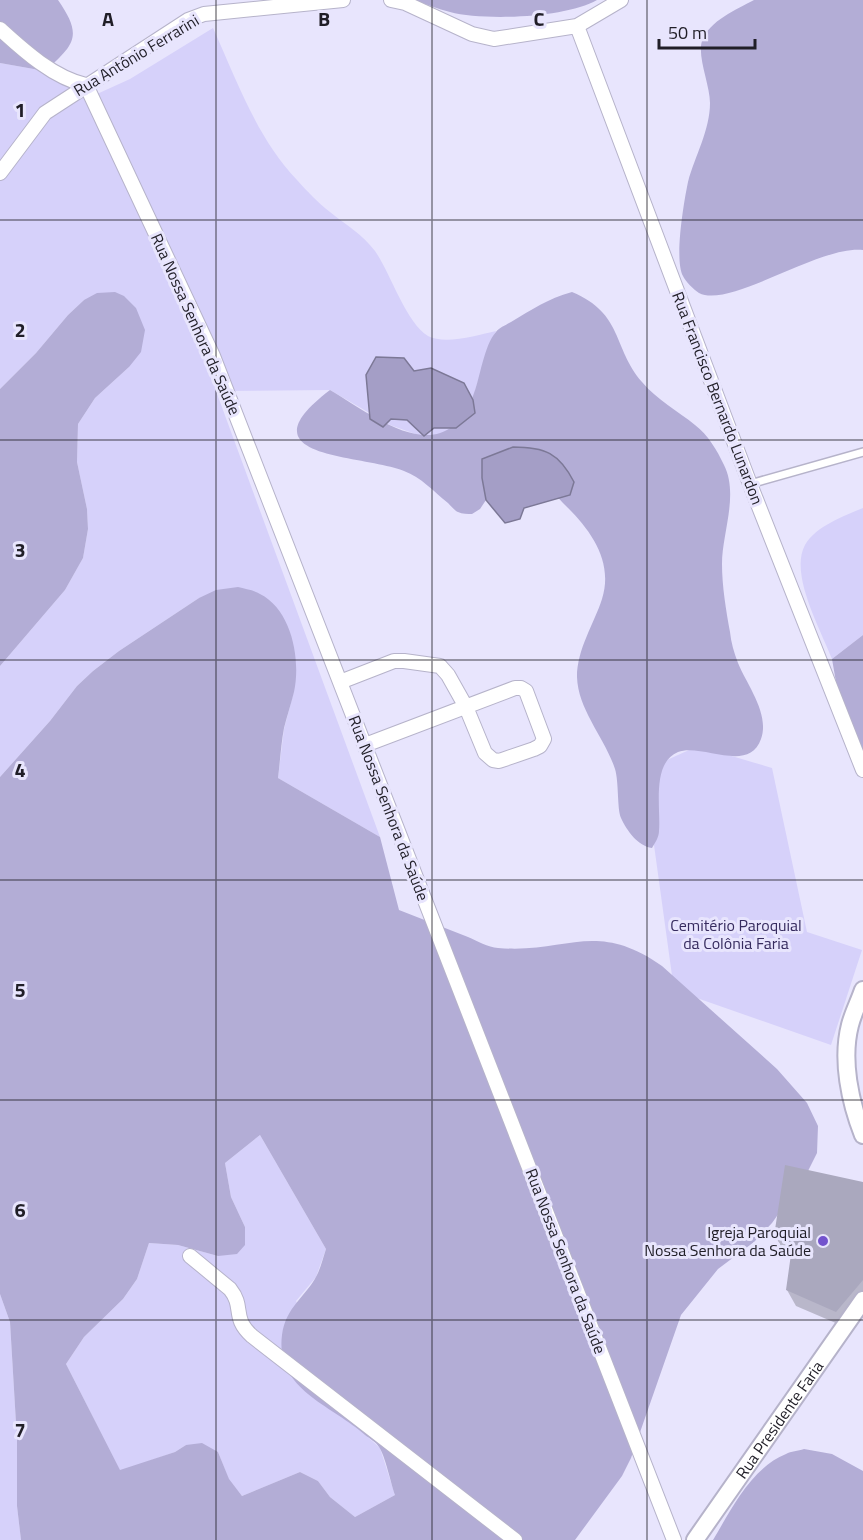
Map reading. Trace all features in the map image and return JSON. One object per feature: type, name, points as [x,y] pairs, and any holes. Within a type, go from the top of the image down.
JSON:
[{"type":"street","name":"Rua Antônio Ferrarini","points":[[0,173],[45,112],[188,20],[204,14],[343,0]]},
{"type":"street","points":[[391,0],[405,3],[472,34],[495,39],[577,26],[621,0]]},
{"type":"street","name":"Rua Francisco Bernardo Lunardon","points":[[577,26],[750,484],[863,770]]},
{"type":"street","points":[[0,29],[17,45],[70,81],[86,85]]},
{"type":"street","name":"Rua Nossa Senhora da Saúde","points":[[86,85],[213,356],[674,1540]]},
{"type":"street","points":[[340,682],[394,661],[440,666],[448,675],[466,706],[485,753],[493,760],[500,761],[534,749],[540,746],[544,739],[526,691],[515,688],[466,706],[365,745]]},
{"type":"street","points":[[863,990],[850,1026],[847,1066],[857,1119],[863,1134]]},
{"type":"street","points":[[190,1256],[235,1296],[238,1319],[242,1327],[252,1336],[515,1540]]},
{"type":"street","name":"Rua Presidente Faria","points":[[695,1540],[863,1300]]},
{"type":"lane","points":[[750,484],[863,452]]},
{"type":"green space","points":[[213,28],[249,108],[270,146],[313,197],[375,251],[406,309],[420,329],[428,336],[443,340],[496,331],[487,351],[473,398],[457,425],[443,434],[421,436],[390,425],[330,390],[216,391],[380,837],[278,778],[284,729],[294,691],[199,598],[93,671],[77,686],[50,721],[0,777],[0,666],[65,590],[83,558],[88,529],[87,509],[77,462],[78,424],[95,398],[129,367],[84,300],[0,389],[0,63],[45,71],[97,94],[130,79]]},
{"type":"green space","points":[[863,508],[863,635],[832,659],[808,602],[801,571],[801,557],[805,545],[816,532],[831,522]]},
{"type":"green space","name":"Cemitério Paroquial da Colônia Faria","points":[[698,746],[772,768],[807,932],[862,950],[831,1045],[674,990],[646,787],[658,764]]},
{"type":"green space","points":[[260,1135],[326,1249],[316,1277],[296,1301],[354,1425],[380,1448],[395,1495],[355,1517],[330,1497],[318,1481],[300,1472],[242,1496],[229,1480],[218,1452],[186,1445],[175,1452],[120,1471],[66,1364],[84,1337],[123,1299],[137,1279],[149,1243],[178,1245],[218,1256],[245,1227],[231,1197],[225,1163]]},
{"type":"green space","points":[[0,1294],[10,1322],[17,1440],[17,1506],[21,1540],[0,1540]]},
{"type":"shaded area","points":[[0,0],[58,0],[66,12],[73,31],[72,39],[63,54],[45,71],[0,63]]},
{"type":"shaded area","points":[[414,0],[597,0],[566,11],[503,17],[465,15]]},
{"type":"shaded area","points":[[754,0],[863,0],[863,250],[845,251],[823,257],[753,285],[713,296],[699,293],[688,283],[680,268],[679,257],[688,182],[705,133],[709,113],[710,103],[701,48],[702,41],[711,27]]},
{"type":"shaded area","points":[[115,292],[124,296],[136,308],[145,330],[141,352],[129,367],[95,398],[78,424],[77,462],[87,509],[88,529],[83,558],[65,590],[0,666],[0,389],[84,300],[97,293]]},
{"type":"shaded area","points":[[572,292],[601,310],[642,382],[708,438],[724,465],[730,489],[722,564],[724,598],[735,655],[760,710],[763,729],[761,739],[755,749],[746,755],[724,755],[688,750],[678,752],[670,758],[661,776],[659,833],[652,848],[642,844],[634,837],[621,818],[615,769],[582,701],[579,689],[577,677],[580,657],[605,585],[602,559],[583,524],[551,491],[523,484],[498,482],[480,509],[472,514],[460,513],[416,477],[404,471],[317,450],[302,442],[297,430],[305,413],[330,390],[388,424],[408,432],[427,435],[444,431],[460,419],[473,396],[485,353],[497,331],[540,305]]},
{"type":"shaded area","points":[[376,357],[404,358],[414,371],[431,368],[464,383],[473,400],[475,413],[456,428],[434,428],[424,436],[407,420],[391,419],[383,427],[370,419],[366,375]]},
{"type":"shaded area","points":[[513,447],[542,450],[557,458],[574,482],[570,495],[524,508],[520,519],[505,523],[486,500],[482,478],[482,459]]},
{"type":"shaded area","points":[[238,587],[260,594],[271,601],[287,624],[295,651],[296,679],[284,728],[278,778],[380,837],[399,910],[494,947],[522,949],[599,941],[618,944],[639,952],[662,966],[777,1069],[807,1103],[818,1126],[817,1153],[806,1175],[772,1223],[754,1242],[718,1269],[681,1315],[631,1458],[622,1476],[575,1540],[21,1540],[17,1506],[17,1440],[10,1322],[0,1294],[0,777],[50,721],[77,686],[93,671],[199,598],[216,590]],"holes":[[[260,1135],[326,1249],[313,1283],[292,1309],[284,1325],[282,1354],[287,1370],[296,1383],[322,1405],[352,1424],[378,1445],[395,1495],[355,1517],[330,1497],[318,1481],[300,1472],[242,1496],[229,1479],[218,1452],[202,1443],[186,1445],[175,1452],[120,1470],[66,1364],[84,1337],[123,1299],[137,1279],[149,1243],[178,1245],[218,1256],[237,1254],[245,1245],[245,1227],[231,1197],[225,1163]]]},
{"type":"shaded area","points":[[863,635],[863,765],[836,682],[832,659]]},
{"type":"shaded area","points":[[804,1449],[832,1454],[863,1471],[863,1540],[713,1540],[743,1491],[762,1469],[788,1453]]},
{"type":"building","name":"Igreja Paroquial Nossa Senhora da Saúde","points":[[785,1165],[863,1182],[863,1280],[836,1312],[786,1290],[792,1247],[774,1236]]},
{"type":"place","name":"Igreja Paroquial Nossa Senhora da Saúde","points":[[823,1241]]}]
